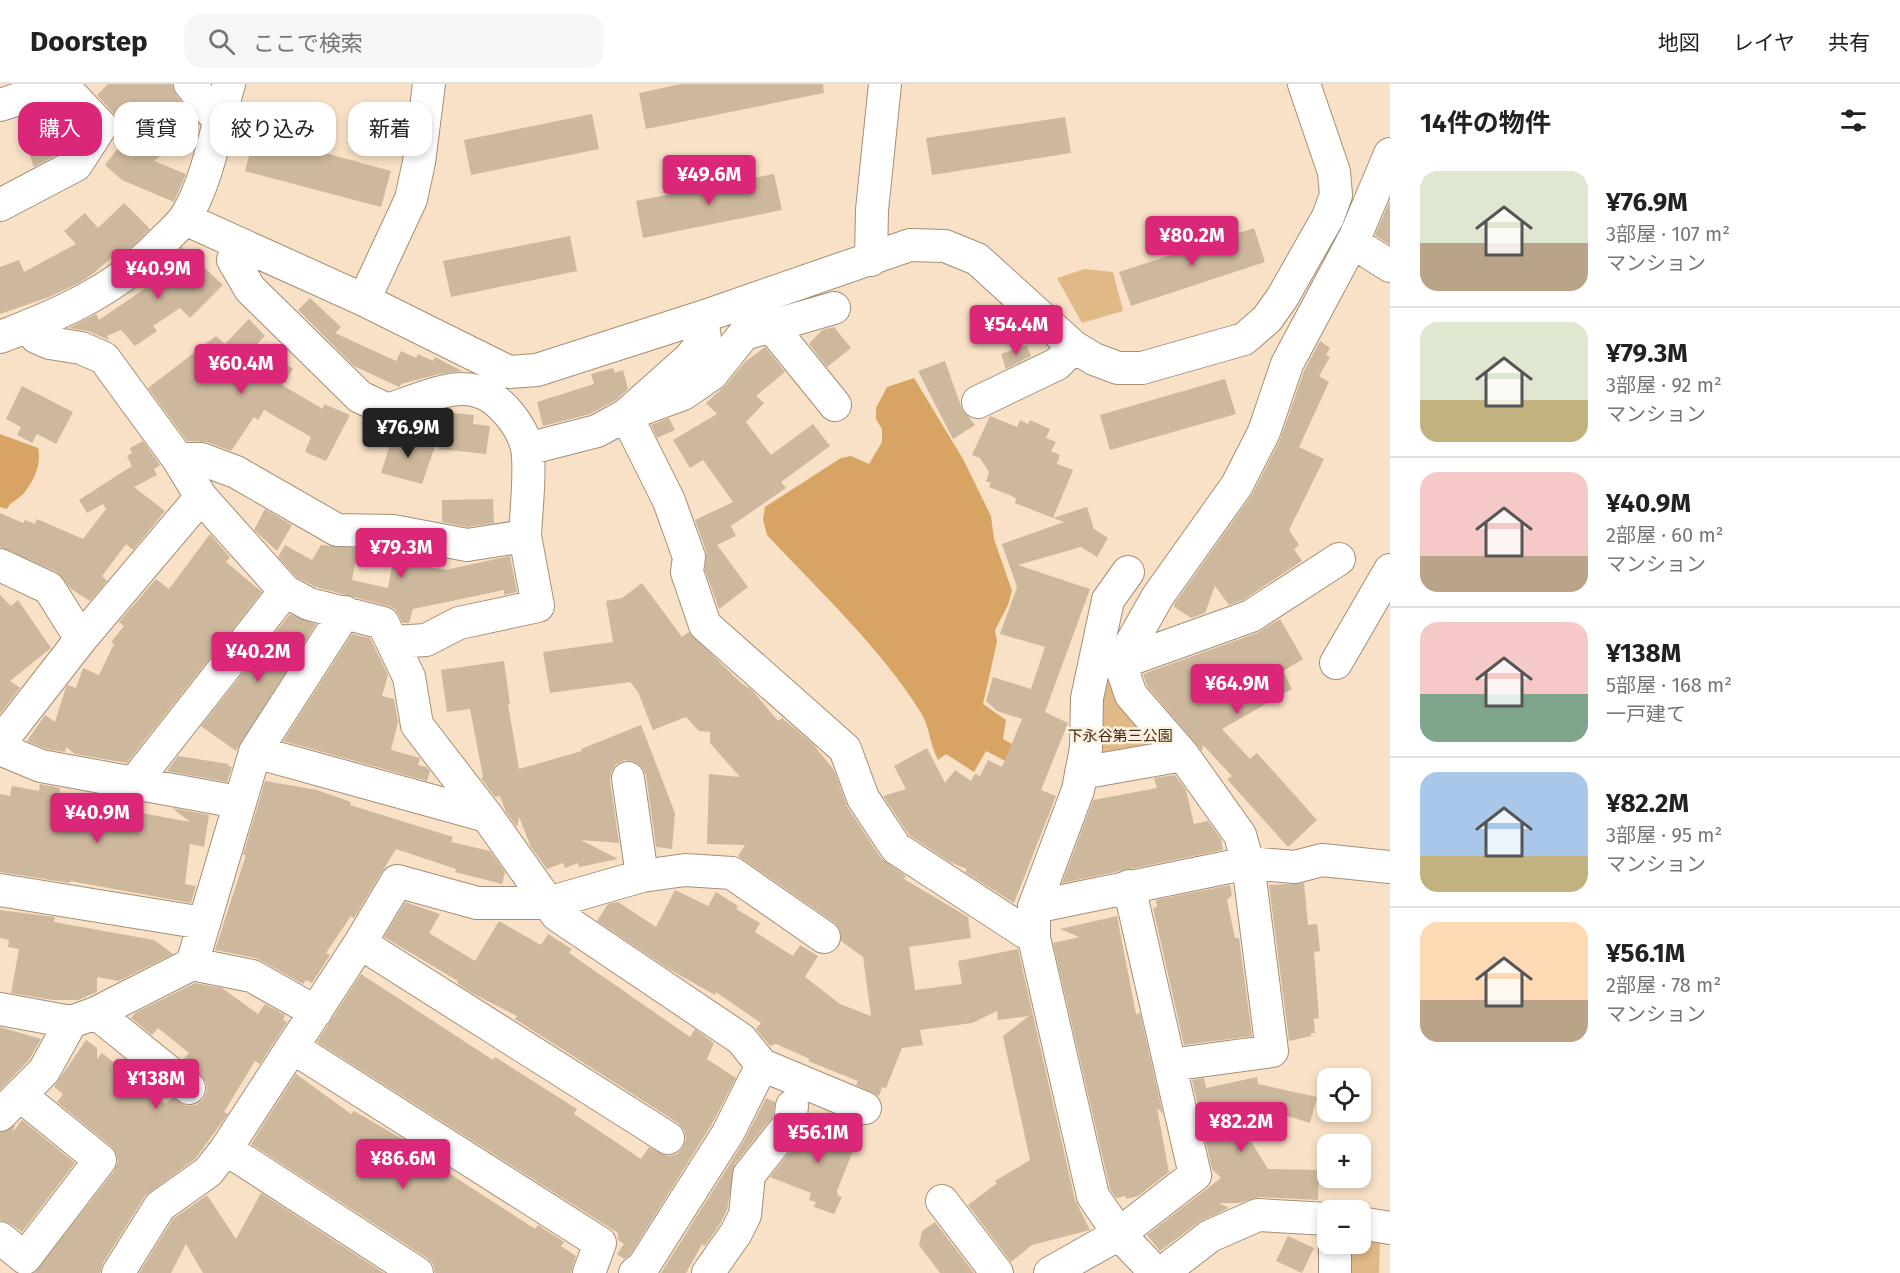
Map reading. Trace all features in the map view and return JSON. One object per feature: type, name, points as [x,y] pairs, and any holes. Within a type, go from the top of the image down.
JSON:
[{"type":"street","points":[[190,84],[210,110]]},
{"type":"street","points":[[224,102],[229,84]]},
{"type":"street","points":[[364,300],[411,199],[419,162],[429,84]]},
{"type":"street","points":[[871,260],[872,210],[885,84]]},
{"type":"street","points":[[0,105],[62,85],[101,126],[76,165],[0,205]]},
{"type":"street","points":[[184,219],[364,300],[509,372],[537,370],[702,317],[910,245],[945,246],[977,259],[1074,347],[1094,359],[1118,368],[1142,368],[1244,339],[1267,319],[1328,217],[1336,195],[1334,172],[1308,86]]},
{"type":"street","points":[[0,337],[30,327],[120,281],[148,257],[184,219],[199,187],[210,148]]},
{"type":"street","points":[[1170,1065],[1272,1051],[1248,863],[1240,835],[1183,755],[1131,695],[1120,663],[1158,596],[1237,485],[1264,432],[1287,364],[1352,242],[1390,154]]},
{"type":"street","points":[[1352,242],[1390,266]]},
{"type":"street","points":[[240,246],[233,260],[250,289],[360,397],[388,410],[450,391],[477,391],[500,403],[519,430],[527,449],[525,536],[538,606],[459,623],[426,640],[394,642]]},
{"type":"street","points":[[527,449],[597,431],[626,415],[683,394],[712,374],[744,334],[834,308]]},
{"type":"street","points":[[626,415],[690,358],[705,339],[702,317]]},
{"type":"street","points":[[771,326],[835,405]]},
{"type":"street","points":[[30,327],[36,337],[50,343],[81,348],[104,358],[178,459],[201,497],[285,591],[309,604],[383,623],[409,677],[417,725],[487,816],[557,915],[741,1039],[762,1065],[865,1108]]},
{"type":"street","points":[[978,402],[1056,364],[1074,347]]},
{"type":"street","points":[[626,415],[669,501],[689,557],[687,572],[705,625],[845,749],[863,798],[896,848],[1024,939]]},
{"type":"street","points":[[178,459],[201,459],[236,472],[337,530],[393,531],[467,545],[525,536]]},
{"type":"street","points":[[0,743],[81,639],[201,497]]},
{"type":"street","points":[[1120,663],[1251,616],[1339,560]]},
{"type":"street","points":[[0,565],[49,588],[81,639]]},
{"type":"street","points":[[1336,663],[1390,570]]},
{"type":"street","points":[[1128,572],[1108,600],[1087,698],[1086,748],[1078,790],[1024,939],[1093,1197],[1119,1234],[1156,1273]]},
{"type":"street","points":[[134,783],[285,591]]},
{"type":"street","points":[[192,964],[238,802],[255,752],[345,612]]},
{"type":"street","points":[[0,749],[41,766],[238,802]]},
{"type":"street","points":[[255,752],[487,816]]},
{"type":"street","points":[[1081,773],[1183,755]]},
{"type":"street","points":[[628,778],[642,876]]},
{"type":"street","points":[[1034,907],[1248,863],[1295,867],[1322,860],[1390,867]]},
{"type":"street","points":[[118,1273],[160,1206],[208,1172],[226,1149],[360,943],[397,880],[477,903],[548,903],[642,876],[685,870],[732,873],[824,937]]},
{"type":"street","points":[[1050,1273],[1119,1234],[1196,1175],[1129,886]]},
{"type":"street","points":[[0,890],[203,923]]},
{"type":"street","points":[[360,943],[668,1138]]},
{"type":"street","points":[[0,1238],[25,1258],[100,1160],[10,1105],[44,1071],[84,1018],[192,964],[252,976],[316,1012]]},
{"type":"street","points":[[0,1009],[84,1018],[189,1088]]},
{"type":"street","points":[[292,1047],[600,1242],[592,1272]]},
{"type":"street","points":[[635,1273],[643,1267],[728,1133],[762,1065]]},
{"type":"street","points":[[708,1273],[736,1233],[745,1215],[749,1175],[790,1123],[792,1106]]},
{"type":"street","points":[[226,1149],[417,1273]]},
{"type":"street","points":[[942,1201],[997,1273]]},
{"type":"street","points":[[1162,1273],[1210,1236],[1258,1215],[1317,1218]]},
{"type":"street","points":[[1371,1224],[1390,1227]]},
{"type":"street","points":[[1335,1254],[1335,1273]]},
{"type":"green space","points":[[1085,269],[1113,272],[1123,311],[1082,323],[1057,278]]},
{"type":"green space","name":"下永谷第三公園","points":[[1105,663],[1161,745],[1099,765],[1093,748]]},
{"type":"green space","points":[[1371,1235],[1380,1236],[1379,1273],[1341,1273],[1341,1254],[1371,1254]]},
{"type":"shaded area","points":[[914,378],[963,459],[991,516],[994,539],[1012,591],[1008,605],[995,630],[997,642],[983,704],[1006,720],[1003,739],[1019,748],[1011,764],[986,751],[974,772],[946,754],[938,760],[924,719],[905,689],[869,643],[767,535],[763,519],[765,507],[841,458],[851,456],[869,464],[882,442],[882,429],[876,419],[876,408],[887,387]]},
{"type":"shaded area","points":[[0,434],[38,448],[39,454],[38,466],[31,483],[7,509],[0,507]]},
{"type":"building","points":[[108,84],[172,84],[181,102],[114,102],[114,114],[97,95]]},
{"type":"building","points":[[681,84],[823,84],[824,93],[646,129],[639,93]]},
{"type":"building","points":[[592,114],[599,149],[471,175],[464,140]]},
{"type":"building","points":[[1065,117],[1071,153],[932,175],[926,138]]},
{"type":"building","points":[[114,153],[114,156],[160,156],[154,161],[186,174],[174,202],[122,180],[105,165]]},
{"type":"building","points":[[30,156],[54,156],[34,167]]},
{"type":"building","points":[[249,156],[336,156],[391,171],[381,207],[245,171]]},
{"type":"building","points":[[774,174],[782,210],[643,238],[636,201]]},
{"type":"building","points":[[1390,200],[1390,245],[1375,235]]},
{"type":"building","points":[[124,203],[150,229],[134,245],[124,252],[121,249],[79,283],[49,297],[0,314],[0,267],[19,260],[24,272],[76,244],[64,231],[85,213],[98,228]]},
{"type":"building","points":[[1254,228],[1265,262],[1131,306],[1119,272]]},
{"type":"building","points":[[570,236],[577,271],[451,297],[443,261]]},
{"type":"building","points":[[182,247],[223,285],[190,318],[180,308],[153,326],[157,331],[135,346],[121,330],[107,336],[109,340],[88,331],[69,328],[96,314],[99,320],[162,277],[157,272]]},
{"type":"building","points":[[310,298],[341,327],[335,333],[396,361],[401,351],[416,358],[418,354],[433,361],[435,357],[462,371],[439,374],[401,384],[399,387],[354,366],[298,310]]},
{"type":"building","points":[[249,319],[265,336],[257,344],[293,369],[282,385],[323,409],[324,404],[350,415],[326,461],[305,452],[311,437],[264,410],[258,420],[254,417],[231,451],[207,442],[187,441],[148,388],[216,336],[225,344]]},
{"type":"building","points":[[834,327],[851,348],[827,367],[809,344],[822,330]]},
{"type":"building","points":[[1320,341],[1330,348],[1326,355],[1330,357],[1319,376],[1329,382],[1299,447],[1324,459],[1289,530],[1299,545],[1294,549],[1302,561],[1243,600],[1229,605],[1215,586],[1205,613],[1191,618],[1174,607],[1175,603],[1253,493],[1280,440],[1304,371]]},
{"type":"building","points":[[1027,345],[1031,356],[1006,369],[1001,354]]},
{"type":"building","points":[[765,347],[785,372],[756,396],[764,403],[746,422],[771,455],[813,424],[830,446],[781,482],[786,488],[731,526],[736,536],[717,545],[748,587],[719,609],[705,570],[706,551],[695,520],[733,502],[703,460],[690,468],[673,440],[717,414],[706,403],[726,385],[745,362]]},
{"type":"building","points":[[945,361],[962,409],[975,425],[953,439],[918,371]]},
{"type":"building","points":[[613,368],[615,373],[623,370],[628,389],[616,400],[590,414],[543,426],[537,402],[594,384],[591,374]]},
{"type":"building","points":[[1225,379],[1236,414],[1110,450],[1100,415]]},
{"type":"building","points":[[22,386],[73,412],[56,444],[37,434],[32,443],[17,435],[21,427],[6,419]]},
{"type":"building","points":[[443,412],[474,415],[473,424],[490,426],[486,454],[439,449]]},
{"type":"building","points":[[990,416],[1017,427],[1020,420],[1028,424],[1030,420],[1050,429],[1046,438],[1056,442],[1051,451],[1060,455],[1057,464],[1073,470],[1053,518],[1015,503],[1016,499],[1012,496],[989,487],[991,483],[986,481],[989,472],[980,458],[972,455]]},
{"type":"building","points":[[669,418],[675,430],[657,438],[651,425]]},
{"type":"building","points":[[394,432],[435,446],[422,484],[381,473]]},
{"type":"building","points":[[143,441],[160,465],[154,469],[157,475],[134,487],[165,511],[133,550],[126,544],[102,576],[107,581],[90,601],[71,589],[57,572],[0,547],[0,513],[23,523],[25,520],[35,524],[37,519],[83,539],[106,509],[103,504],[87,513],[79,500],[132,466],[127,456],[132,453],[130,448]]},
{"type":"building","points":[[493,499],[494,523],[467,527],[442,522],[442,500]]},
{"type":"building","points":[[1087,507],[1094,529],[1108,538],[1097,557],[1081,547],[1018,565],[1090,589],[1045,712],[1068,723],[1041,790],[1056,796],[1014,903],[965,872],[967,869],[950,862],[909,835],[883,796],[906,789],[894,766],[927,748],[945,783],[955,770],[971,781],[975,774],[980,776],[988,760],[1002,767],[1022,719],[997,711],[986,701],[993,677],[1031,689],[1045,647],[1000,634],[1017,587],[1002,544],[1064,522],[1053,518]]},
{"type":"building","points":[[265,509],[292,525],[277,551],[254,530]]},
{"type":"building","points":[[210,534],[230,557],[226,562],[262,592],[127,763],[75,754],[66,747],[65,752],[46,749],[27,741],[45,715],[55,722],[66,687],[68,685],[76,688],[83,668],[99,675],[114,644],[111,642],[124,626],[119,622],[156,579],[169,589]]},
{"type":"building","points":[[285,545],[312,560],[321,545],[358,548],[352,580],[388,588],[395,550],[417,554],[415,564],[445,570],[510,556],[517,592],[504,595],[504,590],[413,609],[409,623],[403,623],[395,609],[316,587],[296,577],[278,557]]},
{"type":"building","points":[[642,583],[682,637],[689,632],[741,683],[752,690],[778,721],[782,718],[812,743],[834,770],[848,808],[881,858],[906,876],[904,879],[968,917],[971,938],[909,947],[915,990],[962,984],[958,961],[1018,949],[1075,1200],[1090,1230],[1032,1245],[1011,1262],[968,1205],[997,1183],[995,1181],[1030,1160],[1003,1036],[1029,1016],[998,1020],[997,1011],[972,1023],[920,1030],[923,1045],[902,1048],[886,1088],[882,1087],[879,1096],[856,1085],[858,1081],[808,1061],[810,1059],[776,1044],[770,1046],[756,1029],[761,1023],[716,992],[715,995],[669,969],[597,921],[608,904],[618,902],[656,927],[675,890],[708,906],[716,892],[738,906],[736,909],[760,923],[755,932],[793,956],[800,945],[818,956],[805,977],[840,1004],[871,1016],[863,957],[841,941],[840,930],[835,923],[738,856],[745,845],[707,844],[709,774],[740,777],[710,743],[710,732],[699,731],[686,717],[653,730],[638,692],[630,682],[550,693],[543,652],[613,642],[606,601],[622,598]]},
{"type":"building","points":[[0,595],[11,606],[18,600],[51,648],[10,681],[20,688],[0,714]]},
{"type":"building","points":[[290,614],[316,624],[236,751],[201,726]]},
{"type":"building","points":[[1280,619],[1303,659],[1283,671],[1292,689],[1222,729],[1250,759],[1257,753],[1317,820],[1288,847],[1227,779],[1232,776],[1203,745],[1202,751],[1147,686],[1143,674],[1257,633]]},
{"type":"building","points":[[352,634],[370,638],[388,675],[382,696],[394,699],[398,722],[391,750],[420,758],[418,765],[430,771],[427,781],[283,741]]},
{"type":"building","points":[[504,661],[510,704],[508,704],[519,769],[582,751],[581,749],[641,725],[675,813],[672,849],[656,847],[646,775],[642,767],[635,762],[625,760],[616,764],[611,772],[610,780],[619,843],[581,840],[618,859],[579,867],[578,863],[565,868],[563,863],[547,869],[531,847],[519,817],[517,827],[506,812],[500,796],[495,797],[481,778],[483,777],[470,709],[447,712],[441,670]]},
{"type":"building","points":[[178,756],[229,764],[228,766],[232,767],[227,782],[167,771]]},
{"type":"building","points":[[1175,775],[1186,790],[1194,824],[1208,821],[1221,839],[1223,850],[1062,883],[1093,800],[1157,788],[1154,778]]},
{"type":"building","points":[[265,781],[317,790],[351,802],[350,805],[453,837],[451,842],[490,851],[505,872],[502,884],[455,872],[456,869],[396,849],[354,918],[351,916],[326,953],[330,955],[312,983],[306,980],[303,984],[256,958],[215,950],[246,855],[243,855]]},
{"type":"building","points":[[40,784],[60,788],[59,801],[104,806],[190,822],[172,808],[209,815],[204,847],[190,844],[185,884],[196,886],[191,903],[70,881],[70,883],[0,872],[0,794],[10,796],[12,786],[39,791]]},
{"type":"building","points":[[1304,883],[1308,925],[1317,924],[1320,951],[1314,952],[1319,1018],[1314,1019],[1315,1033],[1289,1041],[1269,885]]},
{"type":"building","points":[[1230,885],[1232,895],[1227,900],[1235,938],[1239,938],[1252,1036],[1184,1045],[1153,908],[1157,907],[1156,900]]},
{"type":"building","points":[[405,902],[440,914],[429,933],[475,961],[499,921],[541,945],[548,934],[572,949],[569,953],[690,1037],[695,1029],[714,1043],[707,1059],[736,1078],[712,1124],[630,1255],[624,1259],[617,1254],[624,1244],[618,1240],[618,1233],[317,1042],[361,974],[493,1060],[495,1057],[577,1109],[574,1114],[641,1159],[649,1147],[668,1156],[677,1154],[683,1147],[686,1139],[684,1130],[678,1123],[515,1019],[517,1016],[472,993],[457,983],[458,981],[384,937]]},
{"type":"building","points":[[0,910],[55,917],[54,922],[154,940],[173,954],[119,981],[97,977],[97,992],[78,1000],[53,1000],[11,993],[19,949],[8,947],[9,940],[0,938]]},
{"type":"building","points":[[1117,916],[1136,1014],[1140,1013],[1163,1114],[1157,1108],[1169,1172],[1138,1196],[1126,1199],[1126,1196],[1116,1198],[1110,1189],[1053,943],[1079,937],[1060,929]]},
{"type":"building","points":[[195,983],[222,988],[258,1014],[265,1004],[285,1015],[283,1020],[287,1022],[260,1064],[255,1061],[224,1112],[228,1114],[195,1159],[145,1196],[103,1263],[100,1273],[34,1273],[114,1171],[118,1162],[111,1146],[57,1102],[63,1094],[54,1087],[86,1040],[97,1048],[97,1059],[102,1053],[166,1104],[172,1097],[187,1106],[196,1105],[203,1100],[207,1091],[206,1082],[183,1060],[189,1053],[158,1028],[152,1035],[131,1018],[135,1013]]},
{"type":"building","points":[[0,1027],[41,1039],[29,1060],[0,1090]]},
{"type":"building","points":[[296,1074],[351,1114],[354,1111],[404,1140],[402,1143],[535,1229],[538,1225],[564,1242],[561,1246],[576,1256],[571,1273],[435,1273],[433,1264],[427,1258],[251,1144]]},
{"type":"building","points":[[1257,1077],[1258,1084],[1317,1097],[1310,1123],[1281,1114],[1240,1124],[1268,1169],[1317,1170],[1318,1200],[1259,1197],[1240,1203],[1219,1203],[1229,1208],[1199,1222],[1160,1251],[1147,1235],[1221,1178],[1212,1169],[1192,1080],[1204,1078],[1206,1088]]},
{"type":"building","points":[[766,1098],[775,1102],[773,1116],[735,1164],[727,1210],[720,1224],[705,1246],[702,1244],[686,1273],[661,1273],[743,1143]]},
{"type":"building","points":[[809,1118],[858,1138],[837,1191],[838,1196],[842,1197],[834,1214],[814,1207],[816,1202],[809,1200],[811,1193],[770,1177],[804,1134]]},
{"type":"building","points":[[22,1120],[75,1163],[22,1232],[0,1220],[0,1132],[15,1125],[12,1133]]},
{"type":"building","points":[[261,1193],[384,1273],[203,1273],[186,1244],[171,1273],[139,1273],[173,1219],[207,1195],[236,1239]]},
{"type":"building","points":[[935,1222],[974,1273],[940,1273],[919,1245],[922,1231]]},
{"type":"building","points":[[1288,1236],[1314,1248],[1302,1273],[1276,1261]]}]
